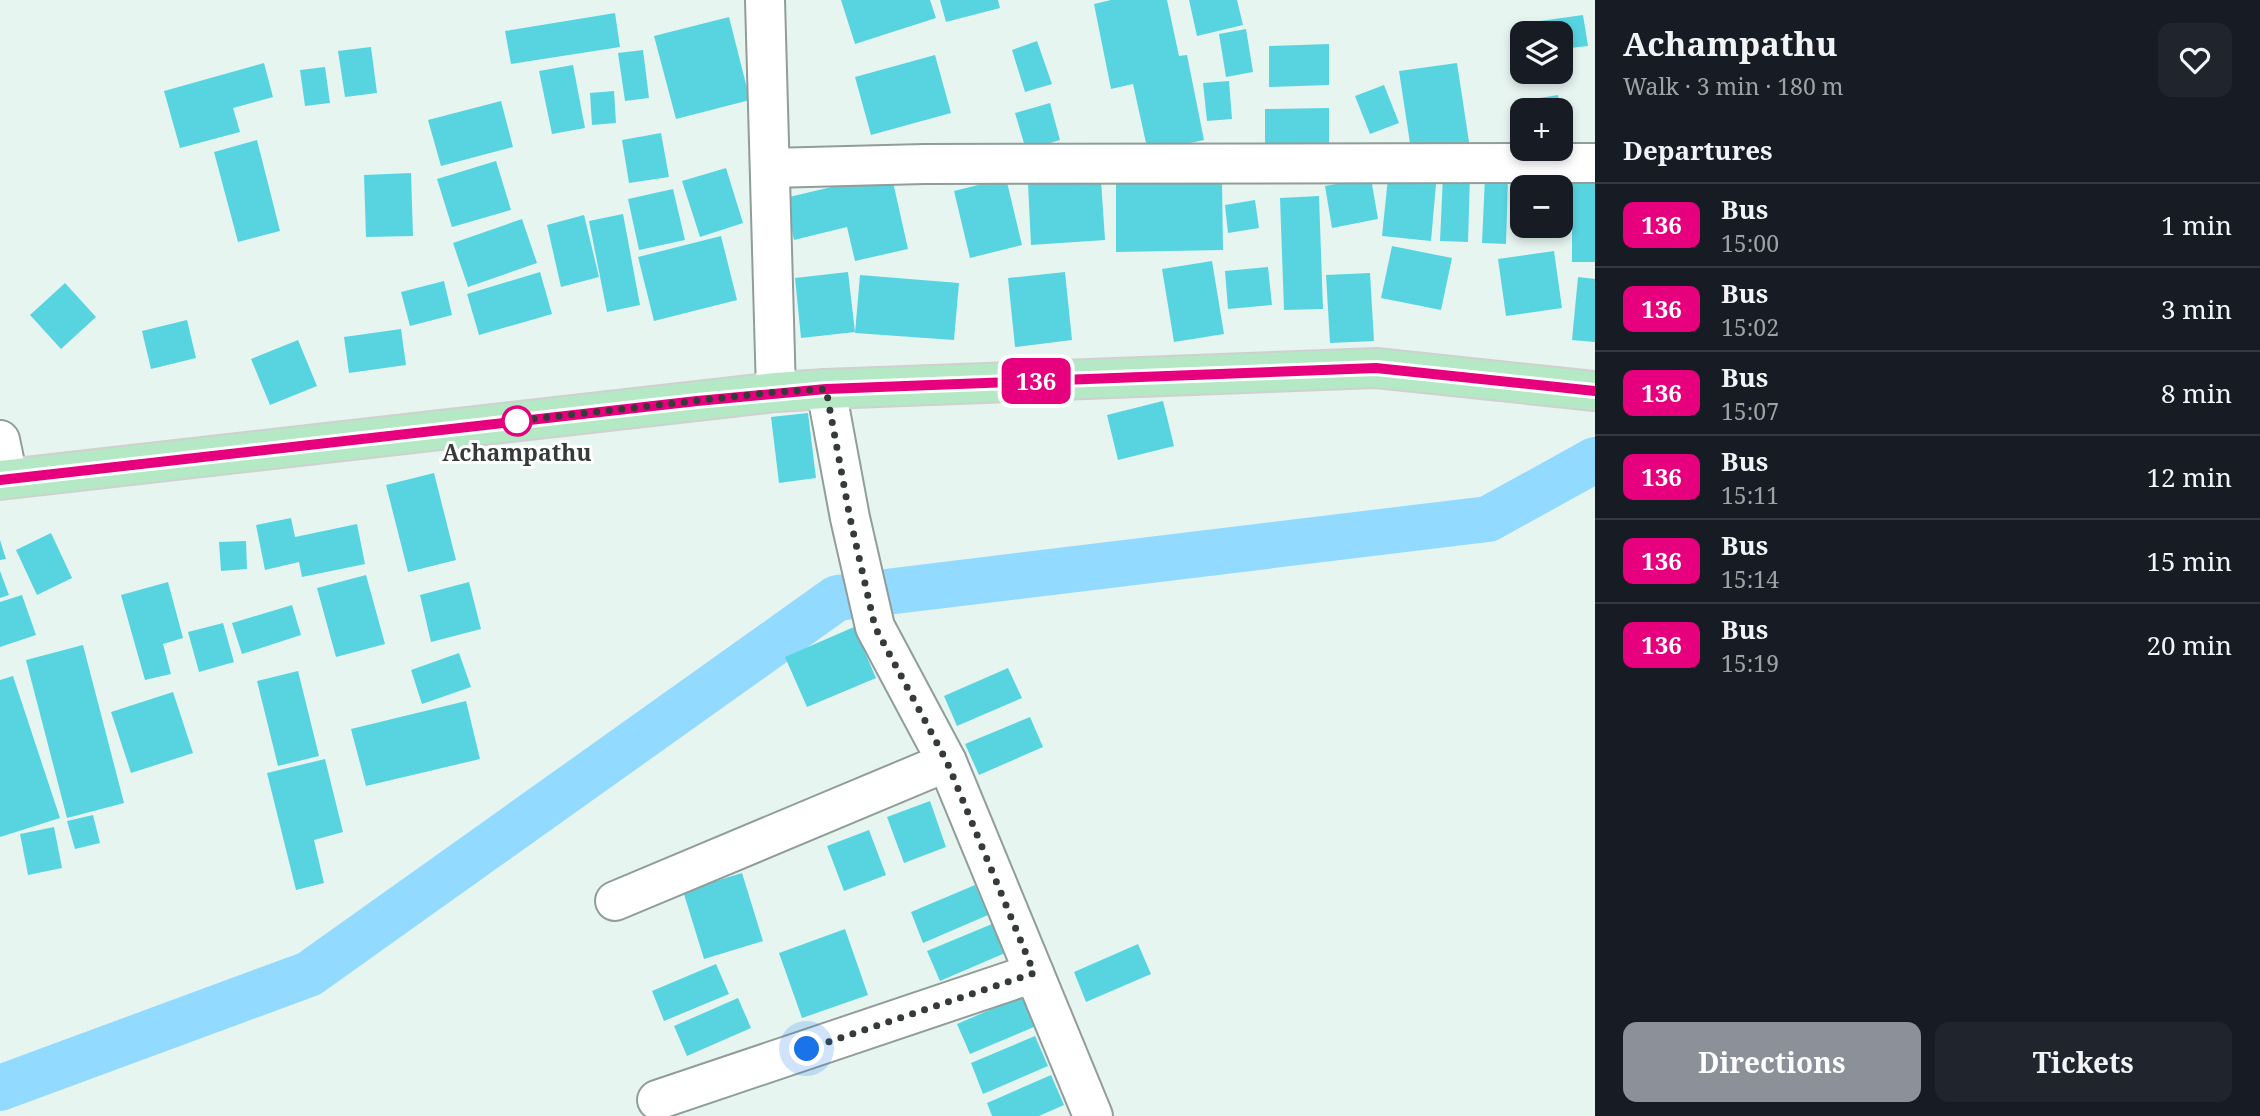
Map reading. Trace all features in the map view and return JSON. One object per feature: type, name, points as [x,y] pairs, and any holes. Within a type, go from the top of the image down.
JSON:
[{"type":"main road","points":[[4,479],[776,392],[826,389],[1376,368],[1595,391]]},
{"type":"street","points":[[765,0],[776,392]]},
{"type":"street","points":[[770,168],[924,163],[1595,163]]},
{"type":"street","points":[[826,389],[850,518],[875,627],[947,762],[1093,1116]]},
{"type":"street","points":[[0,440],[4,479]]},
{"type":"street","points":[[615,901],[947,762]]},
{"type":"street","points":[[657,1100],[1034,973]]},
{"type":"building","points":[[841,0],[930,0],[936,18],[855,44]]},
{"type":"building","points":[[940,0],[998,0],[1000,8],[946,22]]},
{"type":"building","points":[[1111,0],[1167,0],[1179,56],[1187,55],[1204,140],[1148,152],[1133,84],[1111,89],[1094,4]]},
{"type":"building","points":[[1189,0],[1237,0],[1243,25],[1197,36]]},
{"type":"building","points":[[615,13],[620,47],[511,64],[505,31]]},
{"type":"building","points":[[1583,15],[1588,46],[1573,48],[1573,21],[1540,21]]},
{"type":"building","points":[[729,17],[750,100],[676,119],[654,36]]},
{"type":"building","points":[[1246,29],[1253,72],[1226,77],[1219,34]]},
{"type":"building","points":[[1037,41],[1052,84],[1025,92],[1012,50]]},
{"type":"building","points":[[1329,44],[1329,85],[1269,87],[1269,46]]},
{"type":"building","points":[[371,47],[377,93],[345,97],[338,51]]},
{"type":"building","points":[[643,50],[649,98],[625,101],[618,53]]},
{"type":"building","points":[[935,55],[951,113],[871,135],[855,77]]},
{"type":"building","points":[[264,63],[273,97],[233,108],[240,132],[180,148],[164,91]]},
{"type":"building","points":[[1457,63],[1469,142],[1411,150],[1399,71]]},
{"type":"building","points":[[573,65],[585,128],[552,134],[539,71]]},
{"type":"building","points":[[325,67],[330,103],[305,106],[300,70]]},
{"type":"building","points":[[1229,81],[1232,119],[1207,121],[1203,83]]},
{"type":"building","points":[[1384,85],[1399,123],[1370,134],[1355,96]]},
{"type":"building","points":[[614,91],[616,123],[592,125],[590,93]]},
{"type":"building","points":[[501,101],[513,147],[441,166],[428,120]]},
{"type":"building","points":[[1050,103],[1060,140],[1026,150],[1015,113]]},
{"type":"building","points":[[1329,108],[1329,150],[1265,149],[1265,109]]},
{"type":"building","points":[[661,133],[669,177],[629,183],[622,140]]},
{"type":"building","points":[[257,140],[280,231],[238,242],[214,152]]},
{"type":"building","points":[[496,161],[511,210],[452,227],[437,179]]},
{"type":"building","points":[[726,168],[743,223],[700,237],[682,181]]},
{"type":"building","points":[[1389,168],[1437,173],[1431,241],[1382,236]]},
{"type":"building","points":[[1518,170],[1595,170],[1595,262],[1572,262],[1573,175],[1518,175]]},
{"type":"building","points":[[411,173],[413,236],[366,237],[364,175]]},
{"type":"building","points":[[891,173],[908,249],[855,261],[847,227],[794,240],[785,198]]},
{"type":"building","points":[[1443,175],[1470,175],[1468,242],[1440,241]]},
{"type":"building","points":[[1485,177],[1508,178],[1506,244],[1482,243]]},
{"type":"building","points":[[1006,178],[1022,245],[970,258],[954,191]]},
{"type":"building","points":[[1371,178],[1378,219],[1332,228],[1325,186]]},
{"type":"building","points":[[1101,180],[1105,240],[1031,245],[1028,184]]},
{"type":"building","points":[[1222,182],[1223,250],[1116,252],[1116,184]]},
{"type":"building","points":[[673,189],[685,240],[639,250],[628,199]]},
{"type":"building","points":[[1319,196],[1323,309],[1284,310],[1280,198]]},
{"type":"building","points":[[1255,200],[1259,228],[1228,233],[1225,205]]},
{"type":"building","points":[[623,214],[640,305],[607,312],[589,221]]},
{"type":"building","points":[[584,215],[599,277],[561,287],[547,225]]},
{"type":"building","points":[[522,219],[537,263],[468,287],[453,243]]},
{"type":"building","points":[[721,236],[737,300],[654,321],[638,257]]},
{"type":"building","points":[[1392,246],[1452,258],[1441,310],[1381,298]]},
{"type":"building","points":[[1554,251],[1562,308],[1506,316],[1498,259]]},
{"type":"building","points":[[1212,261],[1224,334],[1174,342],[1162,269]]},
{"type":"building","points":[[1268,267],[1272,305],[1228,309],[1225,271]]},
{"type":"building","points":[[540,272],[552,314],[479,335],[467,294]]},
{"type":"building","points":[[848,272],[855,332],[801,338],[795,278]]},
{"type":"building","points":[[1065,272],[1072,340],[1015,347],[1008,278]]},
{"type":"building","points":[[1370,273],[1374,341],[1330,343],[1326,275]]},
{"type":"building","points":[[860,275],[959,283],[954,340],[855,333]]},
{"type":"building","points":[[1578,277],[1595,279],[1595,342],[1572,340]]},
{"type":"building","points":[[444,281],[452,315],[410,326],[401,292]]},
{"type":"building","points":[[65,283],[96,317],[61,349],[30,315]]},
{"type":"building","points":[[187,320],[196,358],[151,369],[142,331]]},
{"type":"building","points":[[401,329],[406,365],[349,373],[344,337]]},
{"type":"building","points":[[298,340],[317,386],[270,405],[251,359]]},
{"type":"building","points":[[1163,401],[1174,446],[1118,460],[1107,415]]},
{"type":"building","points":[[808,413],[816,478],[779,483],[771,417]]},
{"type":"building","points":[[434,473],[456,560],[408,572],[386,485]]},
{"type":"building","points":[[291,518],[295,537],[357,524],[365,564],[302,577],[299,562],[265,570],[256,525]]},
{"type":"building","points":[[51,533],[72,578],[37,595],[16,550]]},
{"type":"building","points":[[0,540],[6,559],[0,560]]},
{"type":"building","points":[[246,541],[247,569],[221,571],[219,542]]},
{"type":"building","points":[[0,571],[9,595],[0,598]]},
{"type":"building","points":[[366,575],[385,644],[336,657],[317,588]]},
{"type":"building","points":[[168,582],[183,638],[163,644],[171,674],[145,680],[121,595]]},
{"type":"building","points":[[469,582],[481,629],[431,642],[420,595]]},
{"type":"building","points":[[22,595],[36,635],[0,647],[0,602]]},
{"type":"building","points":[[292,605],[301,635],[242,654],[232,623]]},
{"type":"building","points":[[223,623],[234,662],[199,672],[188,632]]},
{"type":"building","points":[[854,627],[876,678],[807,707],[785,657]]},
{"type":"building","points":[[83,645],[124,803],[67,818],[26,660]]},
{"type":"building","points":[[459,653],[471,687],[422,704],[411,670]]},
{"type":"building","points":[[1008,668],[1022,698],[957,726],[944,696]]},
{"type":"building","points":[[298,671],[319,756],[278,766],[257,681]]},
{"type":"building","points":[[13,676],[60,818],[0,837],[0,680]]},
{"type":"building","points":[[173,692],[193,753],[131,773],[111,712]]},
{"type":"building","points":[[466,701],[480,759],[366,786],[351,729]]},
{"type":"building","points":[[1030,717],[1043,747],[979,775],[965,744]]},
{"type":"building","points":[[325,759],[343,832],[314,840],[324,883],[296,890],[267,773]]},
{"type":"building","points":[[930,801],[946,847],[904,863],[887,817]]},
{"type":"building","points":[[93,815],[100,843],[75,849],[67,821]]},
{"type":"building","points":[[54,827],[62,868],[28,875],[20,834]]},
{"type":"building","points":[[869,830],[886,875],[844,891],[827,846]]},
{"type":"building","points":[[742,873],[763,941],[704,959],[683,891]]},
{"type":"building","points":[[975,885],[988,915],[923,943],[911,912]]},
{"type":"building","points":[[992,924],[1005,953],[940,981],[927,951]]},
{"type":"building","points":[[845,929],[868,995],[802,1018],[779,953]]},
{"type":"building","points":[[1138,944],[1151,974],[1086,1002],[1074,972]]},
{"type":"building","points":[[716,964],[729,994],[664,1021],[652,991]]},
{"type":"building","points":[[1022,996],[1034,1027],[970,1054],[957,1024]]},
{"type":"building","points":[[738,998],[751,1028],[687,1056],[674,1026]]},
{"type":"building","points":[[1035,1036],[1048,1066],[983,1094],[971,1063]]},
{"type":"building","points":[[1051,1075],[1064,1105],[1039,1116],[992,1116],[987,1103]]},
{"type":"waterway","points":[[0,1088],[309,974],[837,598],[1488,519],[1595,460]]},
{"type":"bus line","name":"136","points":[[0,480],[776,392],[826,389],[1376,368],[1595,391]]},
{"type":"place","name":"Achampathu","points":[[517,421]]},
{"type":"route","points":[[517,421],[513,421],[776,392],[826,389],[850,518],[875,627],[947,762],[1034,973],[807,1049]]}]
